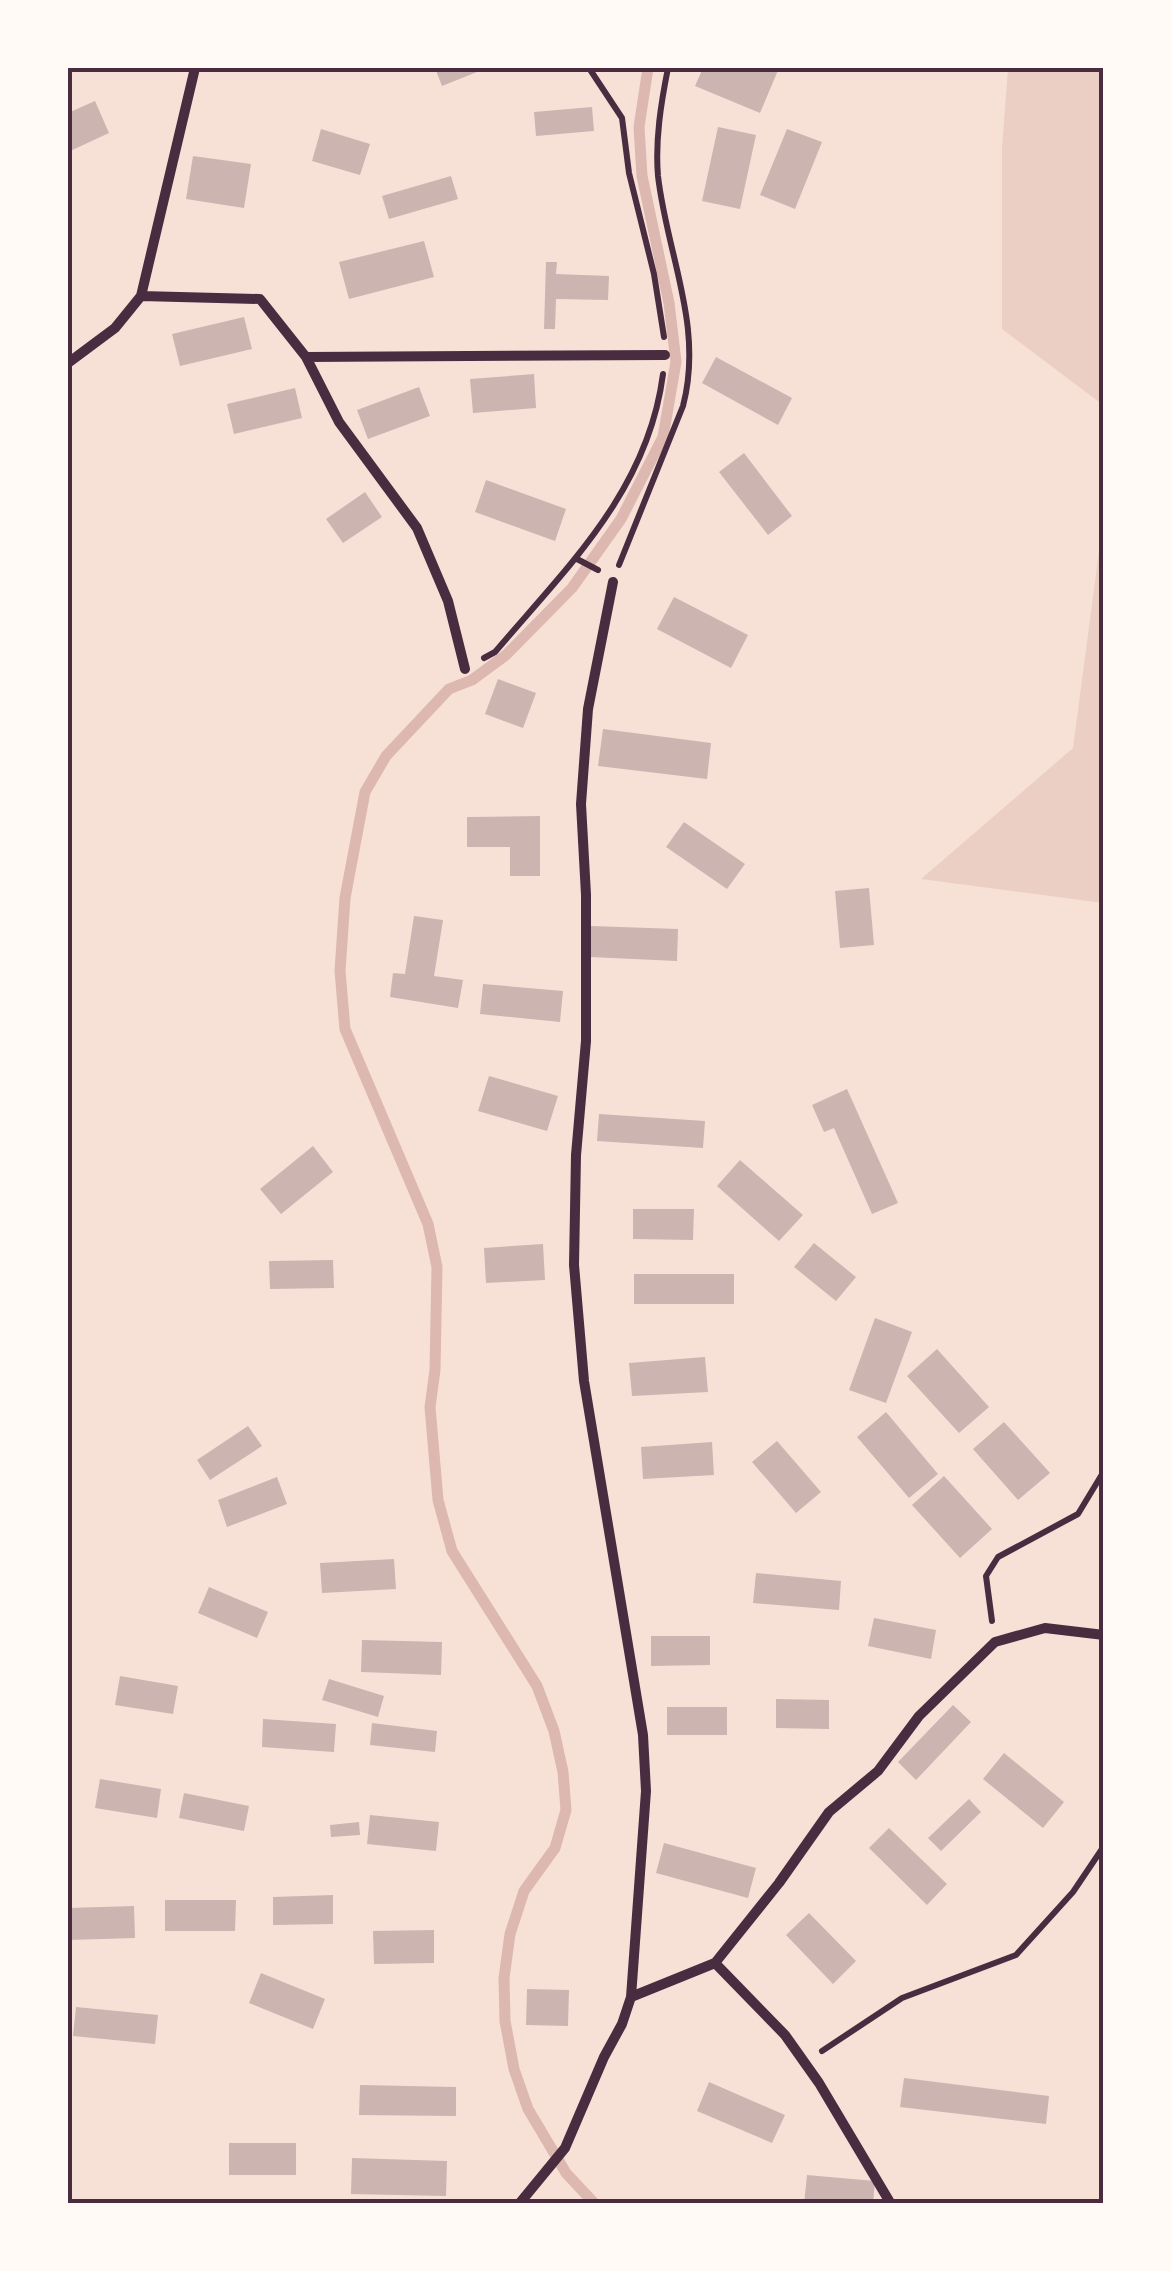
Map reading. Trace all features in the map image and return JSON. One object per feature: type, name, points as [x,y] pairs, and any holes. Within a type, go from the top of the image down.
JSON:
[{"type":"street","points":[[68,363],[115,328],[140,296],[195,68]]},
{"type":"street","points":[[140,296],[260,299],[306,358],[339,422],[418,528],[448,602],[465,669]]},
{"type":"street","points":[[306,358],[665,355]]},
{"type":"street","points":[[519,2204],[565,2148],[622,2024],[630,1996],[646,1791],[643,1735],[584,1381],[574,1265],[576,1155],[586,1041],[586,894],[581,804],[588,709],[613,582]]},
{"type":"street","points":[[630,1996],[715,1963],[780,1883],[829,1812],[878,1771],[919,1716],[996,1642],[1045,1628],[1104,1635]]},
{"type":"street","points":[[715,1963],[785,2035],[891,2204]]},
{"type":"path","points":[[465,669],[494,652],[577,559],[612,513],[642,450],[660,396],[665,355],[663,318],[629,173],[622,118],[589,68]]},
{"type":"path","points":[[577,559],[599,570]]},
{"type":"path","points":[[996,1642],[986,1576],[998,1557],[1078,1514],[1104,1471]]},
{"type":"path","points":[[804,2063],[902,1998],[1016,1955],[1073,1892],[1104,1846]]},
{"type":"shaded area","points":[[1008,68],[1103,68],[1103,405],[1002,329],[1002,147]]},
{"type":"shaded area","points":[[1103,521],[1103,903],[921,879],[1073,748]]},
{"type":"building","points":[[435,68],[487,68],[442,86]]},
{"type":"building","points":[[703,68],[779,68],[760,113],[695,86]]},
{"type":"building","points":[[95,101],[109,133],[68,152],[68,113]]},
{"type":"building","points":[[592,107],[594,131],[536,136],[534,112]]},
{"type":"building","points":[[718,127],[756,135],[740,209],[702,201]]},
{"type":"building","points":[[321,129],[370,144],[360,175],[312,161]]},
{"type":"building","points":[[787,129],[822,142],[795,209],[760,195]]},
{"type":"building","points":[[193,156],[251,164],[244,208],[186,199]]},
{"type":"building","points":[[451,176],[458,199],[389,219],[382,196]]},
{"type":"building","points":[[424,241],[434,277],[349,299],[339,262]]},
{"type":"building","points":[[546,262],[557,262],[556,274],[609,276],[608,300],[556,299],[555,329],[544,329]]},
{"type":"building","points":[[244,317],[252,349],[180,366],[172,334]]},
{"type":"building","points":[[716,357],[792,398],[778,425],[702,383]]},
{"type":"building","points":[[534,374],[536,408],[473,413],[470,379]]},
{"type":"building","points":[[419,387],[430,416],[368,439],[357,410]]},
{"type":"building","points":[[295,388],[302,418],[234,434],[227,404]]},
{"type":"building","points":[[744,453],[792,516],[768,535],[719,472]]},
{"type":"building","points":[[486,480],[566,509],[555,541],[475,512]]},
{"type":"building","points":[[365,492],[382,517],[343,543],[326,519]]},
{"type":"building","points":[[674,597],[748,635],[731,668],[657,629]]},
{"type":"building","points":[[498,679],[536,693],[523,728],[485,714]]},
{"type":"building","points":[[603,729],[711,743],[707,779],[598,766]]},
{"type":"building","points":[[540,816],[540,876],[510,876],[510,847],[467,847],[467,817]]},
{"type":"building","points":[[684,822],[745,864],[727,889],[666,847]]},
{"type":"building","points":[[869,888],[874,945],[840,948],[835,891]]},
{"type":"building","points":[[414,916],[443,920],[434,976],[463,980],[458,1008],[390,997],[393,973],[405,974]]},
{"type":"building","points":[[591,926],[678,929],[677,961],[590,957]]},
{"type":"building","points":[[483,984],[563,991],[560,1022],[480,1014]]},
{"type":"building","points":[[489,1076],[558,1096],[547,1131],[478,1111]]},
{"type":"building","points":[[847,1089],[898,1203],[872,1214],[834,1128],[824,1132],[812,1105]]},
{"type":"building","points":[[599,1114],[705,1121],[703,1148],[597,1141]]},
{"type":"building","points":[[313,1146],[333,1172],[281,1214],[260,1189]]},
{"type":"building","points":[[740,1160],[803,1215],[779,1241],[717,1186]]},
{"type":"building","points":[[633,1209],[694,1209],[693,1240],[633,1239]]},
{"type":"building","points":[[814,1243],[856,1277],[836,1301],[794,1267]]},
{"type":"building","points":[[543,1244],[545,1280],[486,1283],[484,1248]]},
{"type":"building","points":[[333,1260],[334,1288],[270,1289],[269,1261]]},
{"type":"building","points":[[634,1274],[734,1274],[734,1304],[634,1304]]},
{"type":"building","points":[[875,1318],[912,1332],[886,1403],[849,1390]]},
{"type":"building","points":[[937,1349],[989,1407],[959,1433],[907,1376]]},
{"type":"building","points":[[705,1357],[708,1392],[632,1396],[629,1363]]},
{"type":"building","points":[[886,1412],[938,1474],[909,1498],[857,1437]]},
{"type":"building","points":[[1004,1422],[1050,1473],[1018,1500],[973,1449]]},
{"type":"building","points":[[248,1426],[262,1446],[210,1480],[197,1460]]},
{"type":"building","points":[[777,1441],[821,1492],[796,1513],[752,1462]]},
{"type":"building","points":[[712,1442],[714,1475],[643,1479],[641,1447]]},
{"type":"building","points":[[944,1476],[992,1529],[960,1558],[912,1505]]},
{"type":"building","points":[[277,1477],[287,1504],[227,1527],[218,1500]]},
{"type":"building","points":[[394,1559],[396,1589],[322,1593],[320,1563]]},
{"type":"building","points":[[756,1573],[841,1581],[839,1610],[753,1603]]},
{"type":"building","points":[[209,1587],[268,1612],[257,1638],[198,1613]]},
{"type":"building","points":[[874,1618],[936,1630],[931,1659],[868,1646]]},
{"type":"building","points":[[651,1636],[710,1636],[710,1665],[651,1666]]},
{"type":"building","points":[[362,1640],[442,1642],[441,1675],[361,1672]]},
{"type":"building","points":[[120,1676],[178,1686],[173,1714],[115,1705]]},
{"type":"building","points":[[329,1679],[384,1696],[378,1717],[322,1700]]},
{"type":"building","points":[[776,1699],[829,1700],[829,1729],[776,1728]]},
{"type":"building","points":[[953,1705],[971,1722],[916,1780],[898,1762]]},
{"type":"building","points":[[667,1707],[727,1707],[727,1735],[667,1735]]},
{"type":"building","points":[[263,1719],[336,1724],[334,1752],[262,1747]]},
{"type":"building","points":[[372,1723],[437,1731],[435,1752],[370,1745]]},
{"type":"building","points":[[1004,1753],[1064,1802],[1043,1828],[983,1779]]},
{"type":"building","points":[[100,1779],[161,1789],[157,1818],[95,1808]]},
{"type":"building","points":[[184,1793],[249,1806],[244,1831],[179,1818]]},
{"type":"building","points":[[969,1799],[981,1812],[941,1851],[928,1838]]},
{"type":"building","points":[[370,1815],[439,1822],[436,1851],[367,1844]]},
{"type":"building","points":[[359,1822],[360,1835],[331,1837],[330,1825]]},
{"type":"building","points":[[889,1828],[947,1884],[927,1905],[869,1848]]},
{"type":"building","points":[[664,1843],[756,1868],[748,1898],[656,1873]]},
{"type":"building","points":[[333,1895],[333,1924],[273,1925],[273,1897]]},
{"type":"building","points":[[165,1900],[236,1900],[235,1931],[165,1931]]},
{"type":"building","points":[[134,1906],[135,1938],[68,1940],[68,1908]]},
{"type":"building","points":[[809,1913],[856,1961],[833,1984],[786,1935]]},
{"type":"building","points":[[434,1930],[434,1963],[374,1964],[373,1931]]},
{"type":"building","points":[[261,1973],[325,1999],[313,2029],[249,2003]]},
{"type":"building","points":[[527,1989],[569,1990],[568,2026],[526,2025]]},
{"type":"building","points":[[76,2007],[158,2015],[155,2044],[73,2036]]},
{"type":"building","points":[[904,2078],[1049,2096],[1046,2124],[900,2107]]},
{"type":"building","points":[[709,2082],[785,2115],[772,2143],[697,2111]]},
{"type":"building","points":[[360,2085],[456,2087],[456,2116],[359,2115]]},
{"type":"building","points":[[229,2143],[296,2143],[296,2175],[229,2175]]},
{"type":"building","points":[[352,2158],[447,2161],[446,2196],[351,2194]]},
{"type":"building","points":[[807,2175],[875,2181],[873,2204],[804,2204]]},
{"type":"waterway","points":[[595,2204],[566,2173],[528,2109],[514,2069],[505,2021],[504,1978],[510,1934],[524,1891],[555,1848],[566,1810],[563,1772],[554,1731],[537,1686],[452,1551],[438,1500],[430,1407],[435,1370],[437,1267],[428,1224],[345,1029],[340,971],[345,898],[365,792],[386,756],[449,689],[472,680],[506,655],[572,588],[621,519],[663,437],[676,362],[669,303],[642,176],[639,127],[648,68]]}]
